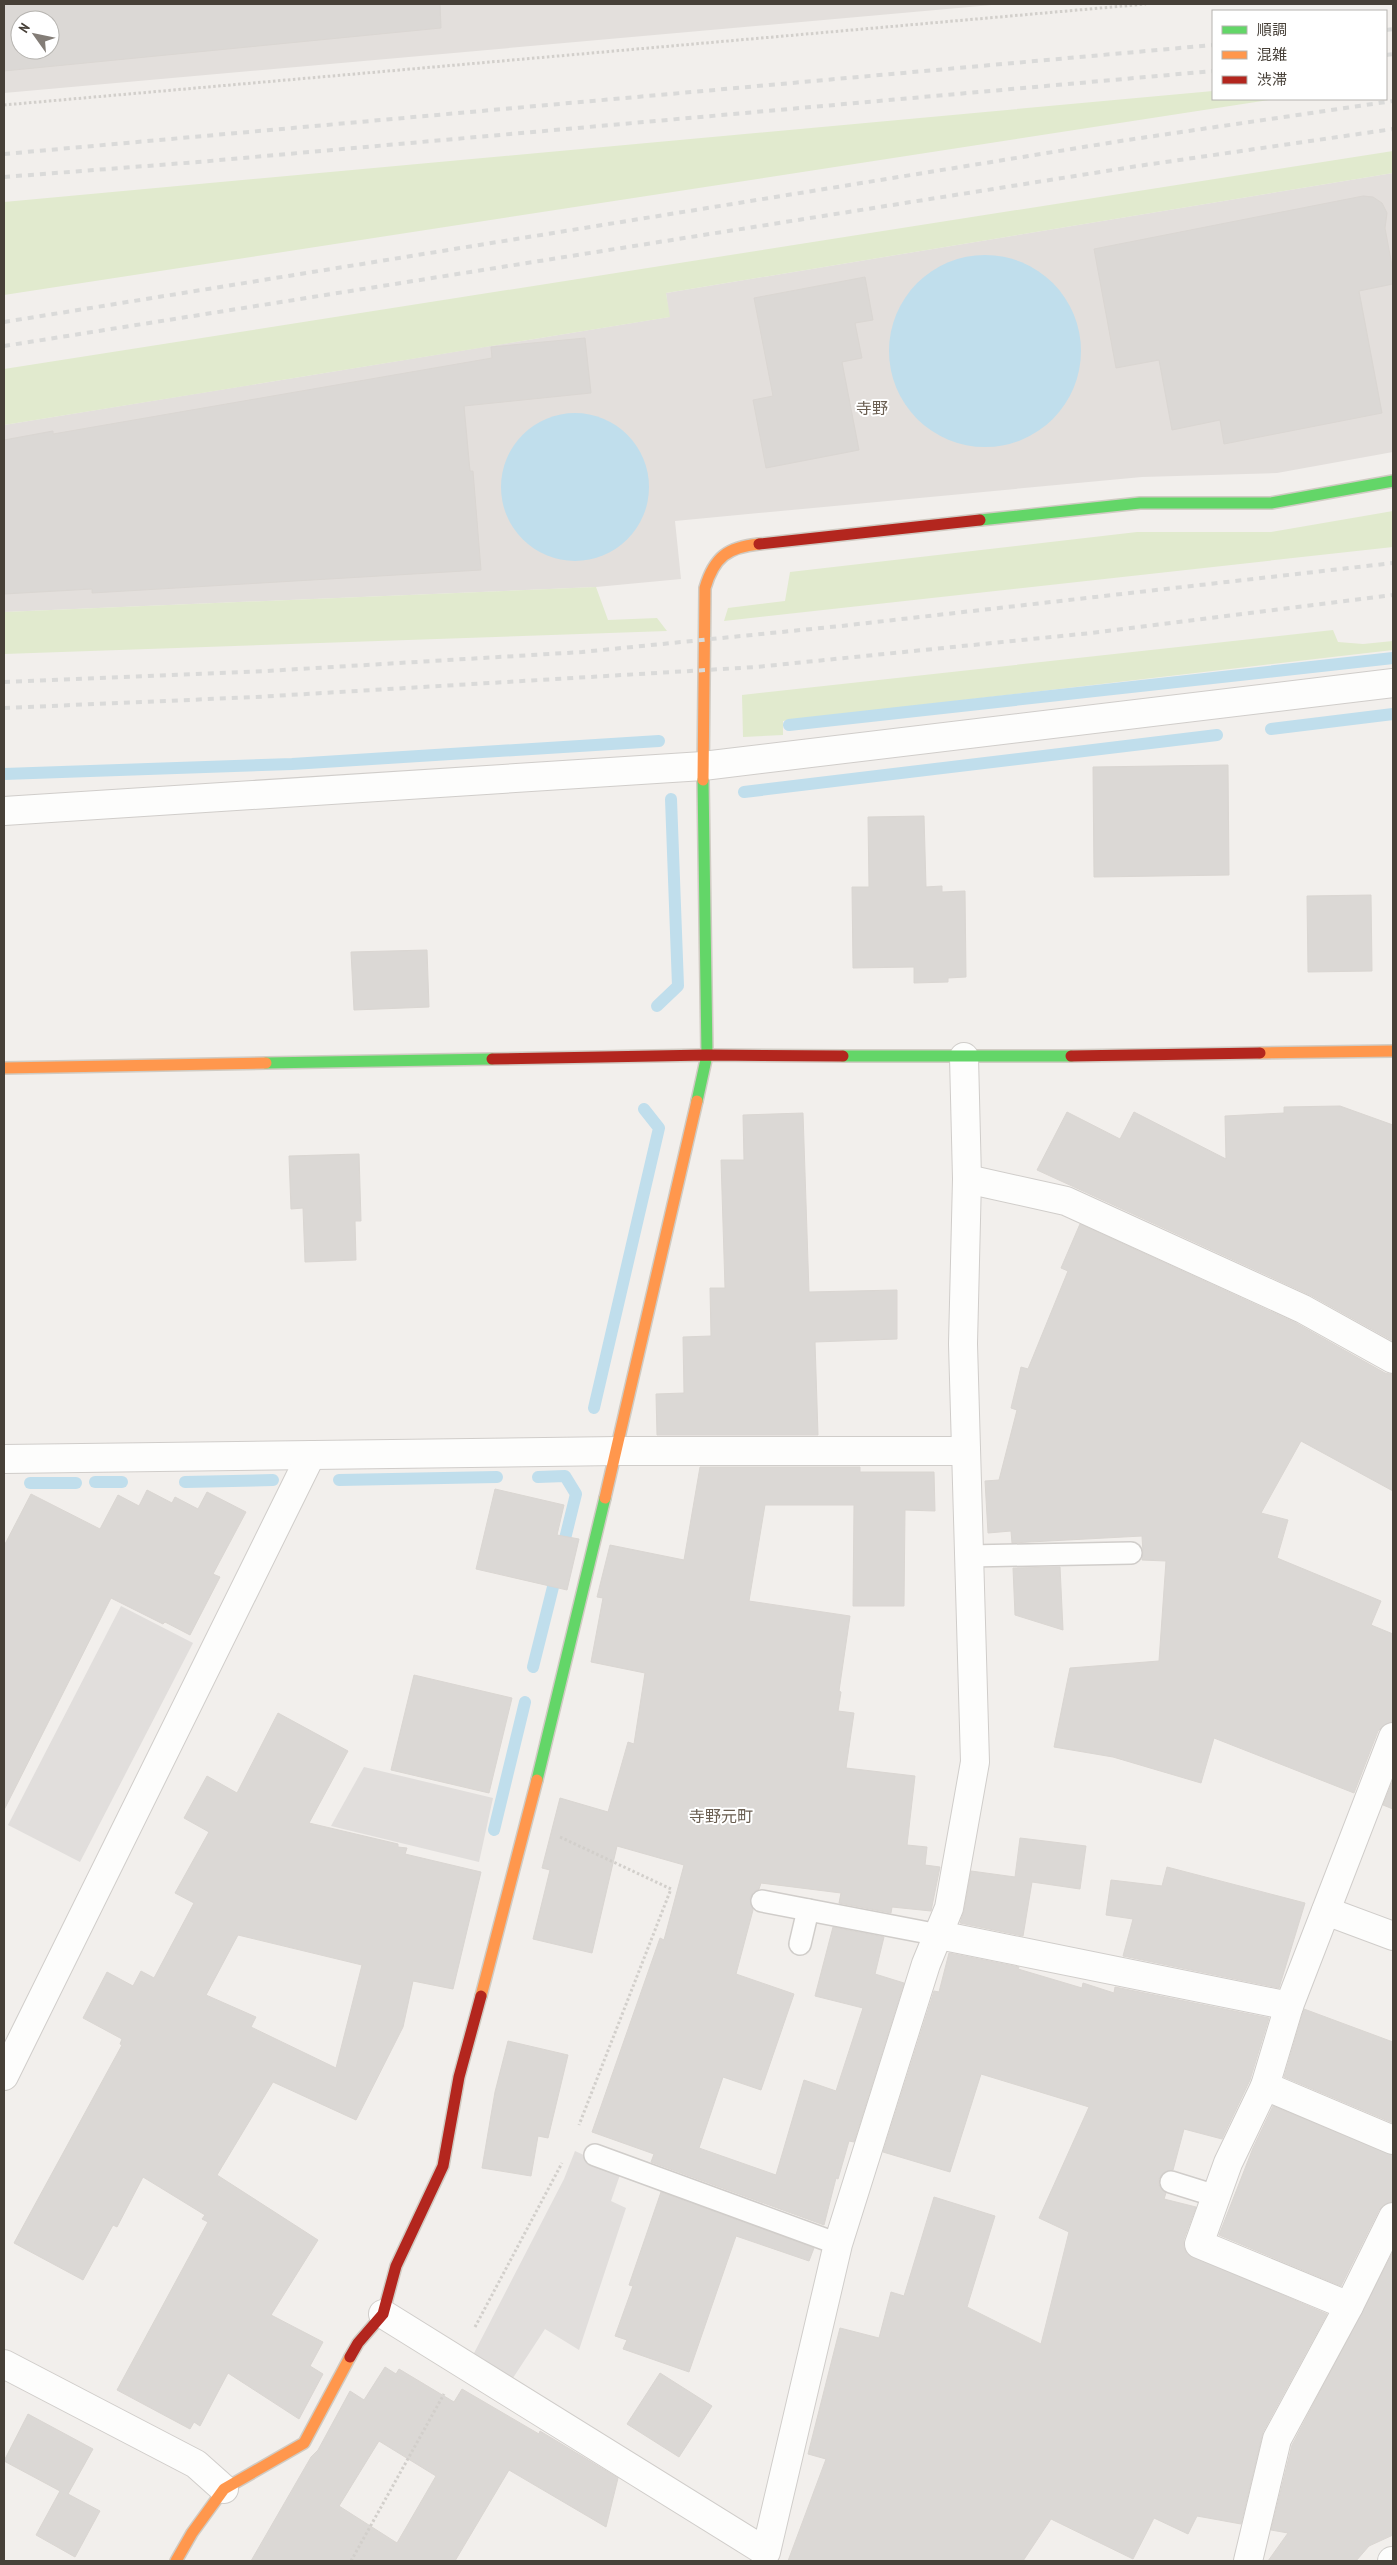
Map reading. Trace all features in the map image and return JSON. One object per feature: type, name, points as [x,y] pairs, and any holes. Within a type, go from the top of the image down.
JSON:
[{"type":"street","points":[[176,2561],[224,2489],[304,2443],[358,2343],[383,2314],[396,2266],[443,2166],[459,2077],[523,1834],[616,1451],[707,1055],[703,766],[705,588],[709,574],[727,552],[738,546],[1140,503],[1271,503],[1393,481]]},
{"type":"street","points":[[4,811],[703,766],[1393,683]]},
{"type":"street","points":[[4,1068],[707,1055],[964,1057],[1393,1051]]},
{"type":"street","points":[[383,2314],[765,2557],[838,2244],[926,1964],[949,1908],[975,1762],[963,1344],[967,1179],[964,1057]]},
{"type":"street","points":[[967,1179],[1066,1201],[1303,1309],[1393,1359]]},
{"type":"street","points":[[4,1459],[616,1451],[966,1450]]},
{"type":"street","points":[[4,2076],[311,1455]]},
{"type":"street","points":[[1349,2306],[1199,2244],[1228,2163],[1265,2086],[1289,2006],[1393,1736]]},
{"type":"street","points":[[1326,1911],[1393,1936]]},
{"type":"street","points":[[939,1935],[1289,2006]]},
{"type":"street","points":[[1265,2086],[1393,2140]]},
{"type":"street","points":[[1248,2561],[1277,2440],[1349,2306],[1393,2217]]},
{"type":"street","points":[[4,2364],[196,2464],[224,2489]]},
{"type":"lane","points":[[969,1556],[1132,1552]]},
{"type":"lane","points":[[762,1902],[939,1935]]},
{"type":"lane","points":[[800,1944],[808,1910]]},
{"type":"lane","points":[[595,2155],[838,2244]]},
{"type":"lane","points":[[1172,2182],[1216,2196]]},
{"type":"path","points":[[4,105],[1146,4]]},
{"type":"path","points":[[523,1834],[552,1833],[671,1889],[576,2133]]},
{"type":"path","points":[[351,2561],[450,2383],[457,2361],[565,2157]]},
{"type":"shaded area","points":[[4,4],[1003,4],[4,93]]},
{"type":"shaded area","points":[[1393,173],[1393,452],[1277,473],[1142,477],[675,521],[681,579],[596,587],[4,612],[4,425],[669,317],[666,293]]},
{"type":"shaded area","points":[[121,1606],[193,1643],[80,1862],[8,1825]]},
{"type":"shaded area","points":[[364,1767],[493,1798],[479,1862],[331,1826]]},
{"type":"shaded area","points":[[575,2151],[621,2172],[611,2201],[626,2208],[579,2350],[545,2329],[511,2381],[472,2357],[564,2179]]},
{"type":"green space","points":[[1212,91],[1212,100],[1270,100],[4,295],[4,202]]},
{"type":"green space","points":[[1393,151],[1393,173],[666,293],[670,317],[4,425],[4,369]]},
{"type":"green space","points":[[1393,511],[1393,547],[724,621],[728,608],[785,601],[790,572],[1137,532],[1271,532]]},
{"type":"green space","points":[[596,587],[608,620],[657,618],[667,631],[4,654],[4,612]]},
{"type":"green space","points":[[1333,630],[1338,642],[1363,644],[1393,641],[1393,650],[783,721],[783,735],[743,737],[742,695]]},
{"type":"water","points":[[985,255],[1004,257],[1022,262],[1038,271],[1053,283],[1065,298],[1074,314],[1079,332],[1081,351],[1079,370],[1074,388],[1065,404],[1053,419],[1038,431],[1022,440],[1004,445],[985,447],[966,445],[948,440],[932,431],[917,419],[905,404],[896,388],[891,370],[889,351],[891,332],[896,314],[905,298],[917,283],[932,271],[948,262],[966,257]]},
{"type":"water","points":[[575,413],[589,414],[603,419],[616,425],[627,435],[637,446],[643,459],[648,473],[648,501],[643,515],[637,528],[627,539],[616,549],[603,555],[589,560],[575,561],[561,560],[547,555],[534,549],[523,539],[513,528],[507,515],[502,501],[501,487],[502,473],[507,459],[513,446],[523,435],[534,425],[547,419],[561,414]]},
{"type":"building","points":[[4,4],[440,4],[441,28],[4,71]]},
{"type":"building","points":[[1363,196],[1373,197],[1382,203],[1387,213],[1385,228],[1393,271],[1393,284],[1359,291],[1382,413],[1224,444],[1220,420],[1172,430],[1159,360],[1116,368],[1094,249]]},
{"type":"building","points":[[865,277],[873,320],[855,323],[862,358],[842,362],[859,450],[766,468],[753,400],[773,396],[754,298]]},
{"type":"building","points":[[585,338],[591,393],[464,406],[470,471],[473,471],[481,570],[92,593],[92,589],[4,594],[4,440],[53,431],[53,434],[492,358],[491,347]]},
{"type":"building","points":[[1228,765],[1229,875],[1094,877],[1093,767]]},
{"type":"building","points":[[924,816],[926,887],[942,886],[942,892],[965,891],[966,977],[948,978],[948,982],[914,983],[914,967],[853,968],[852,887],[869,887],[868,817]]},
{"type":"building","points":[[1371,895],[1372,971],[1308,972],[1307,896]]},
{"type":"building","points":[[427,950],[429,1007],[354,1010],[351,952]]},
{"type":"building","points":[[1340,1106],[1393,1125],[1393,1341],[1310,1295],[1037,1170],[1067,1112],[1120,1139],[1134,1112],[1226,1159],[1225,1116],[1284,1113],[1284,1107]]},
{"type":"building","points":[[803,1113],[809,1292],[897,1290],[897,1339],[815,1342],[818,1435],[657,1435],[656,1394],[684,1393],[683,1337],[711,1336],[710,1288],[725,1288],[721,1160],[744,1160],[743,1115]]},
{"type":"building","points":[[359,1154],[361,1221],[355,1221],[356,1260],[305,1262],[303,1208],[291,1209],[289,1156]]},
{"type":"building","points":[[1080,1224],[1296,1323],[1385,1373],[1393,1375],[1393,1491],[1301,1441],[1261,1513],[1288,1520],[1277,1558],[1381,1601],[1371,1625],[1393,1634],[1393,1722],[1384,1725],[1378,1731],[1354,1793],[1214,1738],[1201,1783],[1113,1757],[1054,1747],[1070,1668],[1159,1661],[1166,1561],[1142,1560],[1142,1536],[1012,1543],[1011,1531],[988,1533],[985,1481],[999,1480],[1017,1410],[1011,1408],[1021,1367],[1028,1369],[1068,1271],[1061,1268]]},
{"type":"building","points":[[700,1467],[860,1467],[860,1472],[934,1472],[935,1511],[905,1510],[904,1606],[853,1606],[854,1505],[765,1505],[749,1601],[850,1616],[839,1691],[841,1692],[838,1711],[854,1713],[846,1768],[915,1776],[907,1845],[927,1847],[925,1865],[940,1867],[931,1911],[892,1907],[891,1913],[839,1903],[841,1893],[761,1883],[759,1889],[753,1892],[750,1898],[753,1910],[736,1974],[794,1994],[761,2090],[723,2077],[699,2148],[776,2175],[804,2080],[836,2091],[863,2008],[815,1996],[833,1927],[884,1937],[875,1974],[904,1983],[854,2142],[849,2141],[838,2179],[836,2178],[824,2225],[651,2162],[654,2154],[592,2132],[660,1938],[664,1940],[684,1865],[617,1846],[592,1953],[533,1939],[550,1870],[542,1868],[560,1798],[608,1812],[628,1742],[634,1744],[645,1673],[591,1662],[603,1598],[597,1597],[610,1545],[684,1560]]},
{"type":"building","points":[[495,1489],[564,1505],[557,1535],[579,1539],[567,1590],[476,1569]]},
{"type":"building","points":[[147,1490],[172,1503],[175,1497],[198,1509],[207,1492],[246,1512],[213,1574],[220,1577],[190,1635],[111,1598],[4,1810],[4,1546],[31,1494],[100,1529],[118,1495],[139,1506]]},
{"type":"building","points":[[1060,1567],[1063,1630],[1015,1615],[1013,1568]]},
{"type":"building","points":[[414,1675],[512,1698],[489,1793],[391,1770]]},
{"type":"building","points":[[278,1713],[348,1751],[309,1823],[398,1844],[398,1847],[407,1848],[405,1854],[481,1872],[453,1989],[413,1981],[403,2027],[356,2120],[273,2082],[217,2175],[318,2240],[271,2315],[323,2342],[310,2366],[323,2374],[299,2419],[228,2373],[200,2426],[194,2422],[190,2429],[117,2390],[208,2222],[202,2219],[205,2215],[143,2177],[117,2227],[113,2225],[83,2280],[14,2243],[122,2045],[120,2044],[122,2039],[83,2018],[107,1972],[133,1986],[141,1971],[154,1978],[194,1903],[175,1893],[209,1832],[184,1818],[207,1776],[237,1793]],"holes":[[[238,1935],[362,1965],[336,2068],[251,2027],[256,2017],[206,1995]]]},
{"type":"building","points":[[1393,1780],[1393,1809],[1383,1805]]},
{"type":"building","points":[[1020,1838],[1086,1846],[1080,1889],[1032,1882],[1023,1936],[960,1923],[971,1871],[1015,1877]]},
{"type":"building","points":[[1167,1867],[1305,1903],[1279,1988],[1123,1956],[1133,1919],[1106,1915],[1111,1880],[1162,1886]]},
{"type":"building","points":[[949,1953],[1019,1967],[1018,1969],[1082,1988],[1083,1983],[1114,1993],[1115,1987],[1269,2018],[1250,2080],[1222,2139],[1184,2129],[1173,2170],[1163,2173],[1159,2179],[1159,2185],[1166,2193],[1164,2199],[1196,2207],[1184,2239],[1184,2247],[1187,2254],[1327,2314],[1263,2432],[1241,2524],[1197,2516],[1188,2534],[1154,2518],[1133,2559],[1051,2519],[1023,2561],[788,2561],[826,2459],[808,2454],[840,2328],[879,2338],[891,2292],[904,2296],[934,2197],[995,2216],[967,2307],[1041,2344],[1069,2232],[1039,2218],[1089,2107],[981,2074],[950,2172],[883,2152],[934,1991],[939,1992]]},
{"type":"building","points":[[1304,2009],[1393,2042],[1393,2123],[1284,2077]]},
{"type":"building","points":[[508,2041],[568,2055],[548,2138],[538,2136],[531,2176],[482,2168],[495,2092]]},
{"type":"building","points":[[1273,2106],[1393,2155],[1393,2202],[1385,2204],[1379,2210],[1341,2286],[1219,2235],[1253,2148]]},
{"type":"building","points":[[661,2192],[814,2248],[809,2261],[736,2236],[689,2372],[623,2349],[627,2340],[615,2336],[633,2286],[629,2285]]},
{"type":"building","points":[[1393,2252],[1393,2535],[1369,2546],[1356,2561],[1268,2561],[1288,2533],[1271,2530],[1292,2445]]},
{"type":"building","points":[[385,2367],[396,2374],[399,2369],[454,2402],[462,2389],[539,2434],[540,2431],[618,2478],[606,2527],[509,2470],[455,2561],[251,2561],[311,2457],[318,2450],[350,2391],[364,2400]],"holes":[[[379,2441],[436,2476],[397,2543],[339,2506]]]},
{"type":"building","points":[[660,2373],[712,2406],[679,2457],[627,2424]]},
{"type":"building","points":[[28,2414],[93,2449],[68,2494],[100,2511],[75,2557],[36,2535],[60,2491],[4,2461]]},
{"type":"waterway","points":[[789,725],[1393,658]]},
{"type":"waterway","points":[[1271,729],[1393,714]]},
{"type":"waterway","points":[[744,792],[1217,735]]},
{"type":"waterway","points":[[4,774],[292,764],[659,741]]},
{"type":"waterway","points":[[657,1006],[678,986],[671,799]]},
{"type":"waterway","points":[[594,1408],[659,1128],[644,1109]]},
{"type":"waterway","points":[[538,1477],[565,1476],[576,1494],[562,1551]]},
{"type":"waterway","points":[[339,1480],[497,1477]]},
{"type":"waterway","points":[[185,1482],[273,1480]]},
{"type":"waterway","points":[[95,1482],[122,1482]]},
{"type":"waterway","points":[[30,1483],[76,1483]]},
{"type":"waterway","points":[[533,1667],[557,1571]]},
{"type":"waterway","points":[[494,1830],[525,1702]]},
{"type":"railway","points":[[1387,30],[1393,29]]},
{"type":"railway","points":[[4,154],[1212,45]]},
{"type":"railway","points":[[1387,55],[1393,54]]},
{"type":"railway","points":[[4,177],[198,162],[1212,71]]},
{"type":"railway","points":[[4,322],[1127,140],[1393,101]]},
{"type":"railway","points":[[4,346],[1138,166],[1393,129]]},
{"type":"railway","points":[[4,682],[266,671],[582,652],[841,626],[1393,563]]},
{"type":"railway","points":[[4,708],[256,697],[756,667],[1091,633],[1393,595]]},
{"type":"traffic: fast","points":[[980,520],[1140,503],[1271,503],[1393,481]]},
{"type":"traffic: fast","points":[[697,1101],[707,1055],[703,780]]},
{"type":"traffic: fast","points":[[843,1056],[1071,1056]]},
{"type":"traffic: fast","points":[[266,1063],[492,1059]]},
{"type":"traffic: fast","points":[[537,1780],[605,1498]]},
{"type":"traffic: slow","points":[[703,780],[705,588],[713,568],[724,556],[739,548],[759,544]]},
{"type":"traffic: slow","points":[[1260,1053],[1393,1051]]},
{"type":"traffic: slow","points":[[4,1068],[266,1063]]},
{"type":"traffic: slow","points":[[605,1498],[697,1101]]},
{"type":"traffic: slow","points":[[481,1996],[537,1780]]},
{"type":"traffic: slow","points":[[176,2561],[192,2533],[224,2489],[304,2443],[350,2357]]},
{"type":"traffic: jam","points":[[759,544],[980,520]]},
{"type":"traffic: jam","points":[[1071,1056],[1260,1053]]},
{"type":"traffic: jam","points":[[492,1059],[707,1055],[843,1056]]},
{"type":"traffic: jam","points":[[350,2357],[358,2343],[383,2314],[396,2266],[443,2166],[459,2077],[481,1996]]},
{"type":"district","name":"寺野","points":[[872,408]]},
{"type":"district","name":"寺野元町","points":[[721,1816]]}]
